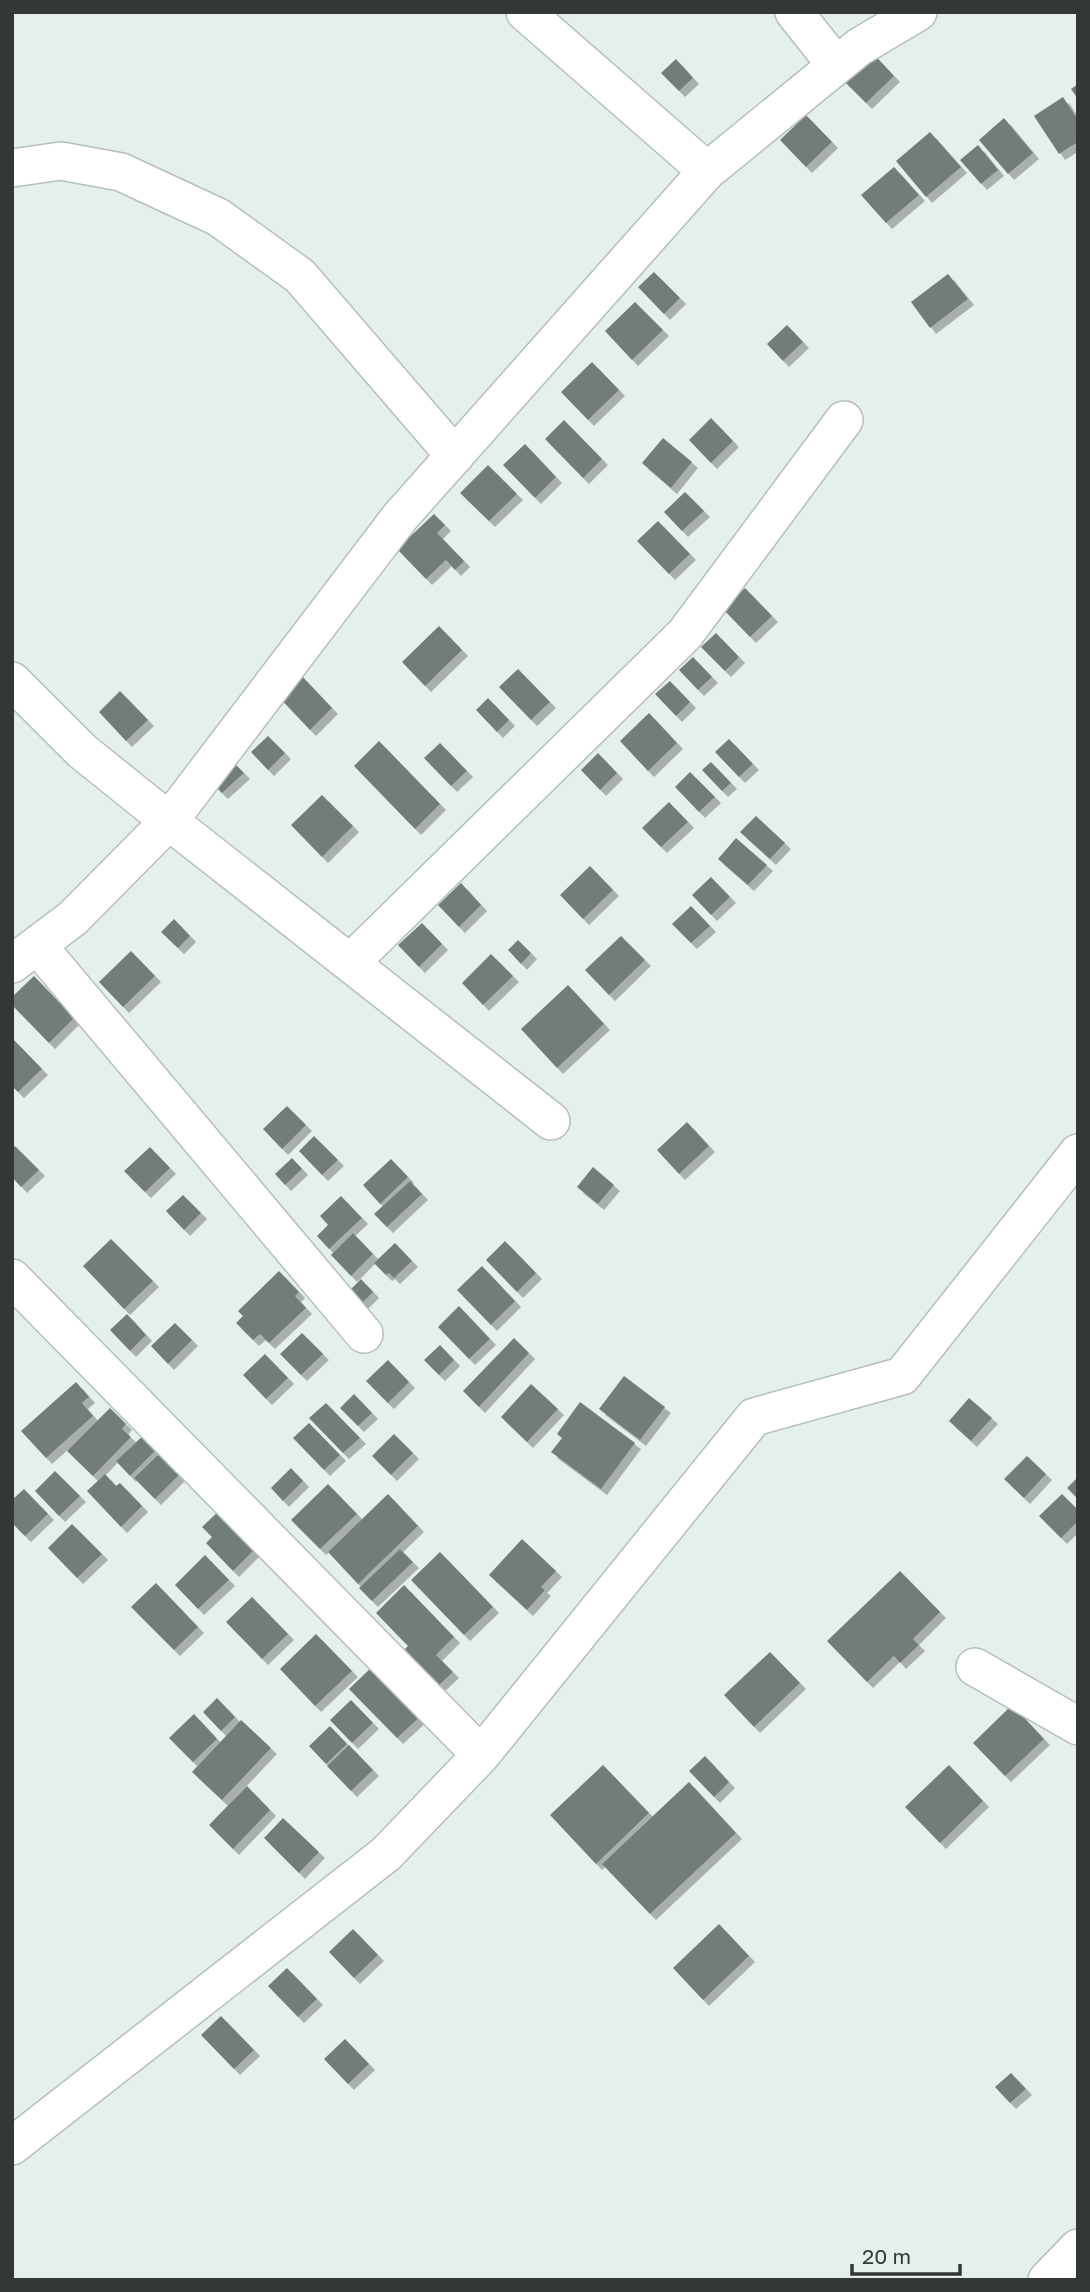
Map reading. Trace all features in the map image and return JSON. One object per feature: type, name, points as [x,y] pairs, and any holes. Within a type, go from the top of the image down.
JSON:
[{"type":"street","points":[[525,12],[707,171]]},
{"type":"street","points":[[794,12],[836,65]]},
{"type":"street","points":[[363,1334],[25,955],[73,918],[169,821],[400,517],[707,171],[859,47],[918,12]]},
{"type":"street","points":[[12,169],[61,161],[121,172],[218,217],[300,276],[455,456]]},
{"type":"street","points":[[350,963],[685,634],[844,420]]},
{"type":"street","points":[[12,681],[82,751],[551,1121]]},
{"type":"street","points":[[12,2146],[386,1854],[481,1755],[754,1417],[902,1376],[1078,1153]]},
{"type":"street","points":[[12,1278],[481,1755]]},
{"type":"street","points":[[975,1667],[1078,1726]]},
{"type":"street","points":[[1047,2280],[1078,2248]]},
{"type":"building","points":[[865,45],[894,76],[866,103],[836,73]]},
{"type":"building","points":[[676,59],[693,78],[679,91],[661,73]]},
{"type":"building","points":[[1078,84],[1078,99],[1071,89]]},
{"type":"building","points":[[1063,97],[1078,120],[1078,142],[1059,154],[1034,116]]},
{"type":"building","points":[[806,115],[832,142],[806,167],[780,140]]},
{"type":"building","points":[[1004,118],[1033,153],[1008,174],[979,140]]},
{"type":"building","points":[[930,132],[961,167],[926,197],[896,161]]},
{"type":"building","points":[[978,145],[998,170],[981,184],[960,160]]},
{"type":"building","points":[[894,167],[919,195],[886,223],[861,195]]},
{"type":"building","points":[[654,272],[680,298],[664,314],[638,287]]},
{"type":"building","points":[[948,274],[968,299],[930,328],[911,302]]},
{"type":"building","points":[[635,302],[663,330],[632,360],[605,331]]},
{"type":"building","points":[[787,325],[803,342],[783,361],[767,344]]},
{"type":"building","points":[[592,362],[619,390],[588,420],[561,392]]},
{"type":"building","points":[[711,418],[733,441],[711,463],[689,440]]},
{"type":"building","points":[[564,420],[602,459],[583,478],[545,439]]},
{"type":"building","points":[[663,438],[692,462],[671,488],[642,463]]},
{"type":"building","points":[[525,444],[556,477],[535,498],[503,465]]},
{"type":"building","points":[[488,465],[517,494],[489,521],[460,493]]},
{"type":"building","points":[[685,492],[704,511],[682,531],[664,512]]},
{"type":"building","points":[[434,514],[445,525],[437,533],[464,561],[455,570],[446,560],[426,579],[397,549]]},
{"type":"building","points":[[658,521],[690,554],[669,574],[637,541]]},
{"type":"building","points":[[745,588],[772,616],[750,637],[723,609]]},
{"type":"building","points":[[439,626],[462,650],[425,686],[402,662]]},
{"type":"building","points":[[716,633],[739,657],[725,671],[701,647]]},
{"type":"building","points":[[693,657],[712,677],[698,690],[679,670]]},
{"type":"building","points":[[518,669],[550,702],[531,720],[499,687]]},
{"type":"building","points":[[297,671],[332,708],[310,730],[275,693]]},
{"type":"building","points":[[670,681],[690,702],[676,716],[655,694]]},
{"type":"building","points":[[120,691],[148,720],[126,741],[99,712]]},
{"type":"building","points":[[488,698],[509,720],[497,732],[476,710]]},
{"type":"building","points":[[649,713],[677,743],[648,771],[620,741]]},
{"type":"building","points":[[268,736],[285,753],[268,770],[251,752]]},
{"type":"building","points":[[729,739],[753,764],[739,777],[715,752]]},
{"type":"building","points":[[379,741],[440,804],[415,829],[354,766]]},
{"type":"building","points":[[440,743],[467,771],[451,786],[424,758]]},
{"type":"building","points":[[598,753],[617,773],[600,790],[581,770]]},
{"type":"building","points":[[231,760],[244,773],[222,793],[210,781]]},
{"type":"building","points":[[711,762],[731,783],[722,791],[702,770]]},
{"type":"building","points":[[690,772],[715,797],[699,812],[675,787]]},
{"type":"building","points":[[322,795],[353,826],[322,857],[291,825]]},
{"type":"building","points":[[669,802],[688,822],[661,847],[642,828]]},
{"type":"building","points":[[756,816],[785,843],[770,859],[740,832]]},
{"type":"building","points":[[736,838],[767,865],[748,885],[718,859]]},
{"type":"building","points":[[590,866],[613,890],[583,919],[560,895]]},
{"type":"building","points":[[711,877],[730,897],[711,915],[692,895]]},
{"type":"building","points":[[461,883],[481,905],[459,927],[438,905]]},
{"type":"building","points":[[691,906],[710,926],[691,943],[672,924]]},
{"type":"building","points":[[174,919],[190,936],[178,948],[161,932]]},
{"type":"building","points":[[422,923],[442,944],[419,967],[398,945]]},
{"type":"building","points":[[621,936],[645,960],[609,995],[585,970]]},
{"type":"building","points":[[518,940],[531,953],[521,964],[508,950]]},
{"type":"building","points":[[131,951],[155,976],[123,1007],[99,982]]},
{"type":"building","points":[[491,954],[513,976],[483,1005],[462,983]]},
{"type":"building","points":[[34,976],[74,1018],[49,1043],[12,1005],[12,997]]},
{"type":"building","points":[[568,985],[604,1024],[557,1068],[521,1029]]},
{"type":"building","points":[[12,1038],[42,1069],[18,1092],[12,1086]]},
{"type":"building","points":[[287,1106],[306,1125],[282,1149],[263,1129]]},
{"type":"building","points":[[687,1122],[709,1146],[679,1174],[657,1150]]},
{"type":"building","points":[[314,1136],[338,1160],[322,1175],[299,1151]]},
{"type":"building","points":[[15,1146],[39,1170],[21,1187],[12,1177],[12,1149]]},
{"type":"building","points":[[150,1147],[170,1168],[145,1192],[124,1171]]},
{"type":"building","points":[[292,1158],[302,1169],[285,1185],[275,1174]]},
{"type":"building","points":[[391,1159],[408,1177],[380,1204],[363,1185]]},
{"type":"building","points":[[593,1167],[614,1185],[598,1204],[577,1187]]},
{"type":"building","points":[[410,1181],[422,1194],[387,1227],[374,1214]]},
{"type":"building","points":[[183,1195],[201,1213],[184,1230],[166,1211]]},
{"type":"building","points":[[341,1196],[362,1218],[329,1249],[317,1236],[328,1225],[320,1216]]},
{"type":"building","points":[[353,1233],[373,1254],[351,1276],[331,1255]]},
{"type":"building","points":[[111,1239],[153,1281],[124,1309],[83,1266]]},
{"type":"building","points":[[505,1241],[536,1273],[517,1292],[486,1260]]},
{"type":"building","points":[[395,1243],[412,1261],[394,1278],[389,1273],[386,1275],[374,1263]]},
{"type":"building","points":[[482,1266],[515,1301],[491,1325],[457,1290]]},
{"type":"building","points":[[279,1271],[299,1292],[295,1296],[306,1308],[269,1343],[260,1334],[253,1340],[236,1323],[243,1316],[238,1311]]},
{"type":"building","points":[[361,1279],[373,1292],[359,1306],[347,1293]]},
{"type":"building","points":[[459,1306],[490,1339],[469,1359],[438,1327]]},
{"type":"building","points":[[127,1314],[146,1335],[130,1351],[110,1330]]},
{"type":"building","points":[[175,1323],[192,1340],[168,1364],[151,1346]]},
{"type":"building","points":[[302,1333],[323,1354],[301,1375],[280,1354]]},
{"type":"building","points":[[514,1338],[529,1353],[479,1407],[463,1391]]},
{"type":"building","points":[[440,1345],[454,1360],[439,1375],[424,1360]]},
{"type":"building","points":[[265,1354],[288,1378],[266,1399],[243,1375]]},
{"type":"building","points":[[388,1360],[409,1382],[388,1403],[366,1381]]},
{"type":"building","points":[[624,1376],[665,1407],[640,1440],[599,1409]]},
{"type":"building","points":[[76,1382],[89,1397],[82,1403],[93,1416],[46,1458],[21,1431]]},
{"type":"building","points":[[531,1384],[558,1409],[527,1442],[501,1417]]},
{"type":"building","points":[[354,1394],[372,1413],[358,1426],[340,1408]]},
{"type":"building","points":[[969,1398],[992,1418],[971,1441],[949,1421]]},
{"type":"building","points":[[580,1402],[635,1443],[601,1489],[551,1452],[562,1438],[557,1434]]},
{"type":"building","points":[[326,1403],[360,1438],[343,1453],[309,1418]]},
{"type":"building","points":[[110,1408],[126,1424],[122,1429],[131,1437],[93,1476],[67,1451]]},
{"type":"building","points":[[309,1423],[340,1455],[324,1470],[293,1438]]},
{"type":"building","points":[[146,1433],[159,1447],[130,1476],[116,1461]]},
{"type":"building","points":[[394,1434],[413,1453],[391,1475],[372,1456]]},
{"type":"building","points":[[163,1450],[183,1471],[155,1499],[134,1478]]},
{"type":"building","points":[[1027,1456],[1046,1474],[1024,1498],[1004,1479]]},
{"type":"building","points":[[291,1468],[303,1481],[283,1501],[271,1488]]},
{"type":"building","points":[[55,1471],[80,1496],[59,1516],[35,1491]]},
{"type":"building","points":[[105,1474],[116,1486],[120,1483],[142,1506],[121,1527],[87,1491]]},
{"type":"building","points":[[1078,1477],[1078,1499],[1067,1488]]},
{"type":"building","points":[[328,1484],[357,1514],[320,1549],[291,1520]]},
{"type":"building","points":[[24,1489],[48,1514],[25,1536],[12,1523],[12,1500]]},
{"type":"building","points":[[388,1494],[418,1526],[358,1584],[328,1552]]},
{"type":"building","points":[[1062,1494],[1078,1510],[1078,1521],[1061,1538],[1039,1516]]},
{"type":"building","points":[[220,1510],[256,1548],[233,1571],[206,1543],[212,1537],[202,1527]]},
{"type":"building","points":[[72,1524],[102,1554],[77,1578],[48,1548]]},
{"type":"building","points":[[522,1539],[556,1571],[541,1587],[545,1590],[527,1610],[489,1575]]},
{"type":"building","points":[[400,1549],[413,1562],[372,1601],[359,1588]]},
{"type":"building","points":[[440,1552],[493,1607],[464,1635],[411,1580]]},
{"type":"building","points":[[205,1555],[229,1580],[198,1609],[175,1585]]},
{"type":"building","points":[[900,1571],[940,1612],[913,1639],[919,1645],[900,1663],[894,1656],[867,1682],[827,1641]]},
{"type":"building","points":[[156,1583],[198,1627],[174,1650],[131,1607]]},
{"type":"building","points":[[404,1585],[454,1637],[436,1655],[453,1672],[437,1687],[403,1651],[408,1646],[376,1613]]},
{"type":"building","points":[[252,1597],[288,1634],[262,1659],[226,1622]]},
{"type":"building","points":[[316,1634],[352,1671],[315,1706],[280,1669]]},
{"type":"building","points":[[770,1652],[800,1683],[754,1727],[724,1695]]},
{"type":"building","points":[[374,1665],[422,1715],[397,1738],[349,1689]]},
{"type":"building","points":[[217,1698],[235,1717],[221,1731],[203,1712]]},
{"type":"building","points":[[351,1700],[373,1723],[352,1743],[330,1720]]},
{"type":"building","points":[[1012,1705],[1044,1739],[1005,1776],[973,1743]]},
{"type":"building","points":[[194,1714],[217,1739],[193,1762],[169,1738]]},
{"type":"building","points":[[241,1720],[271,1748],[222,1800],[192,1772]]},
{"type":"building","points":[[330,1726],[347,1744],[326,1764],[309,1746]]},
{"type":"building","points":[[349,1745],[373,1770],[351,1791],[327,1766]]},
{"type":"building","points":[[705,1756],[729,1782],[714,1797],[689,1771]]},
{"type":"building","points":[[603,1765],[649,1813],[596,1864],[550,1815]]},
{"type":"building","points":[[949,1765],[983,1801],[940,1843],[905,1807]]},
{"type":"building","points":[[689,1782],[736,1833],[650,1914],[602,1864]]},
{"type":"building","points":[[247,1786],[270,1810],[233,1849],[209,1825]]},
{"type":"building","points":[[283,1818],[319,1852],[299,1873],[264,1838]]},
{"type":"building","points":[[719,1924],[749,1956],[703,2000],[673,1968]]},
{"type":"building","points":[[353,1929],[378,1955],[354,1978],[329,1952]]},
{"type":"building","points":[[287,1968],[317,1999],[298,2017],[268,1986]]},
{"type":"building","points":[[221,2016],[254,2050],[234,2069],[201,2035]]},
{"type":"building","points":[[345,2039],[369,2064],[348,2084],[324,2059]]},
{"type":"building","points":[[1011,2073],[1026,2089],[1010,2103],[995,2087]]}]
